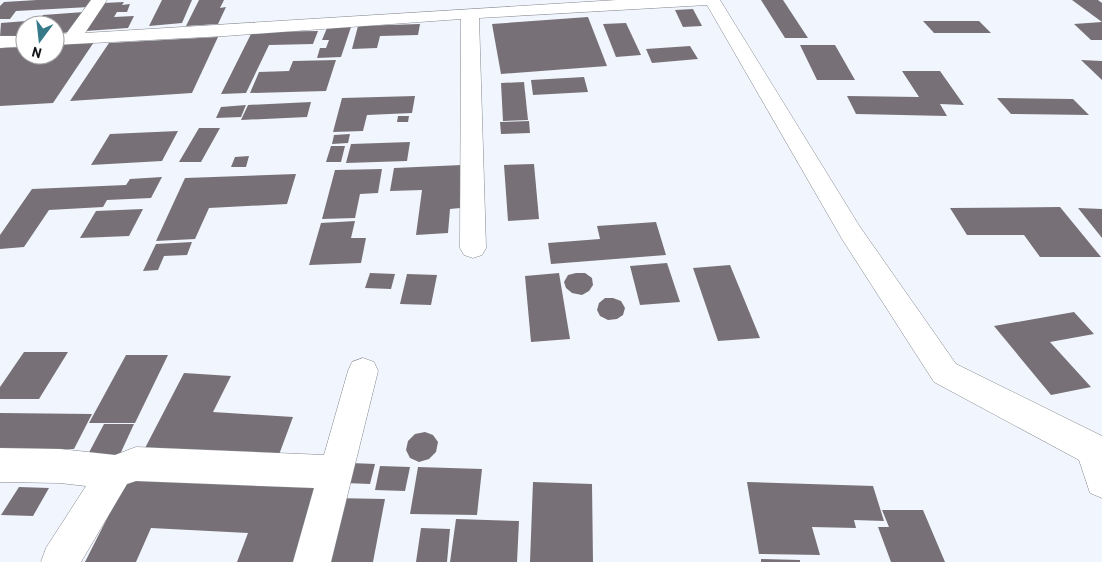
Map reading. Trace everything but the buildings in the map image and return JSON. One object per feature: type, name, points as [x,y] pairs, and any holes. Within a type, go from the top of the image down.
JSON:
[{"type":"street","points":[[65,38],[99,0]]},
{"type":"street","points":[[65,39],[225,32],[470,13],[712,0],[851,233],[945,373],[1099,461]]},
{"type":"street","points":[[470,13],[473,248]]},
{"type":"street","points":[[0,42],[15,41]]},
{"type":"street","points":[[312,562],[363,371]]},
{"type":"street","points":[[0,465],[60,466],[115,472],[136,464],[336,472]]},
{"type":"street","points":[[60,562],[115,472]]}]
